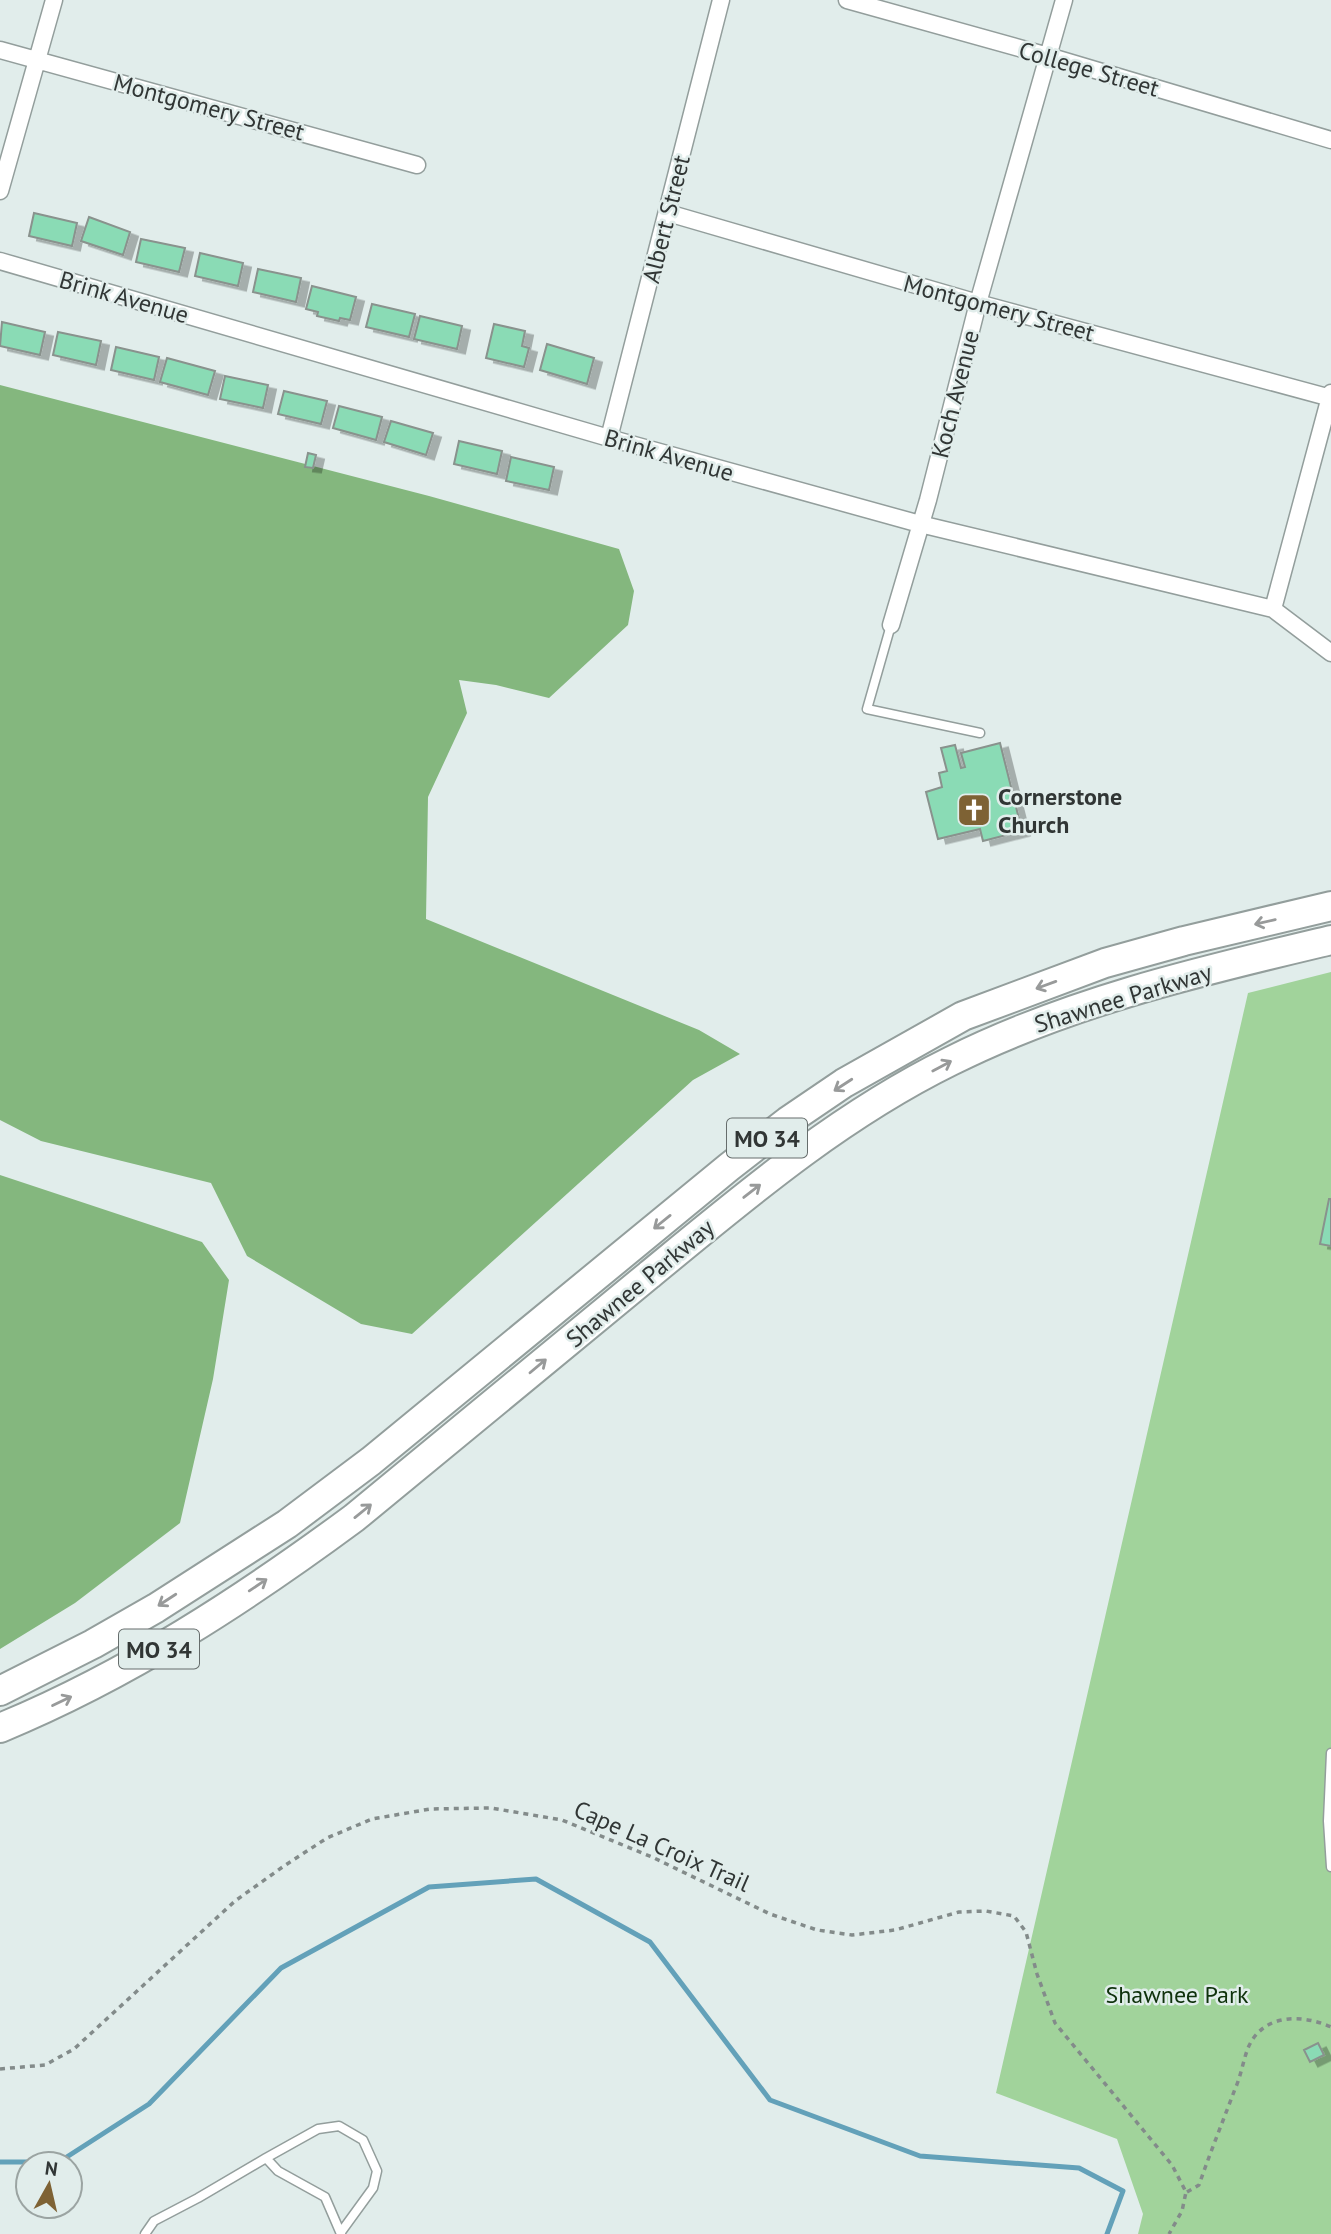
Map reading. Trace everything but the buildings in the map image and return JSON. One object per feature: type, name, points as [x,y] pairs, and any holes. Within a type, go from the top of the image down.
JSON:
[{"type":"highway","name":"Shawnee Parkway","points":[[0,1691],[93,1644],[156,1608],[287,1524],[371,1461],[729,1167],[788,1121],[844,1083],[963,1016],[1105,963],[1331,906]]},
{"type":"highway","name":"Shawnee Parkway","points":[[0,1728],[116,1674],[197,1626],[308,1552],[354,1518],[747,1195],[816,1141],[875,1102],[994,1040],[1080,1007],[1145,987],[1331,940]]},
{"type":"street","points":[[0,191],[54,0]]},
{"type":"street","name":"Albert Street","points":[[609,438],[721,0]]},
{"type":"street","name":"College Street","points":[[847,0],[1331,140]]},
{"type":"street","name":"Koch Avenue","points":[[891,625],[1063,0]]},
{"type":"street","name":"Montgomery Street","points":[[0,50],[417,165]]},
{"type":"street","name":"Montgomery Street","points":[[668,214],[978,303],[1331,396]]},
{"type":"street","name":"Brink Avenue","points":[[0,261],[609,438],[920,524],[1273,609],[1331,653]]},
{"type":"street","points":[[1273,609],[1331,396]]},
{"type":"lane","points":[[891,625],[867,709],[980,733]]},
{"type":"lane","points":[[1331,1753],[1328,1821],[1331,1867]]},
{"type":"lane","points":[[145,2234],[154,2221],[318,2129],[339,2126],[363,2140],[377,2171],[373,2188],[341,2233]]},
{"type":"lane","points":[[266,2158],[278,2171],[325,2197],[341,2233]]},
{"type":"path","name":"Cape La Croix Trail","points":[[0,2069],[45,2065],[75,2049],[235,1901],[327,1838],[372,1819],[430,1809],[491,1808],[562,1820],[652,1857],[769,1914],[817,1930],[852,1934],[895,1930],[959,1912],[986,1911],[1014,1916],[1026,1931],[1037,1974],[1055,2023],[1172,2165],[1186,2192]]},
{"type":"path","points":[[1169,2234],[1182,2211],[1186,2192],[1199,2185],[1249,2046],[1256,2034],[1273,2021],[1292,2017],[1314,2020],[1331,2027]]},
{"type":"green space","points":[[0,385],[429,496],[619,549],[634,591],[628,625],[549,698],[496,685],[459,680],[467,713],[428,797],[426,919],[699,1030],[740,1054],[693,1080],[412,1334],[361,1324],[247,1256],[211,1183],[41,1141],[0,1120]]},
{"type":"green space","name":"Shawnee Park","points":[[1331,972],[1331,2234],[1138,2234],[1143,2214],[1117,2139],[996,2093],[1248,993]]},
{"type":"green space","points":[[0,1175],[202,1242],[229,1280],[213,1379],[180,1523],[75,1603],[0,1649]]},
{"type":"waterway","points":[[0,2162],[59,2162],[149,2104],[281,1968],[429,1887],[536,1879],[650,1942],[770,2100],[920,2156],[1079,2168],[1123,2191],[1107,2234]]},
{"type":"place","name":"Cornerstone Church","points":[[974,810]]}]
